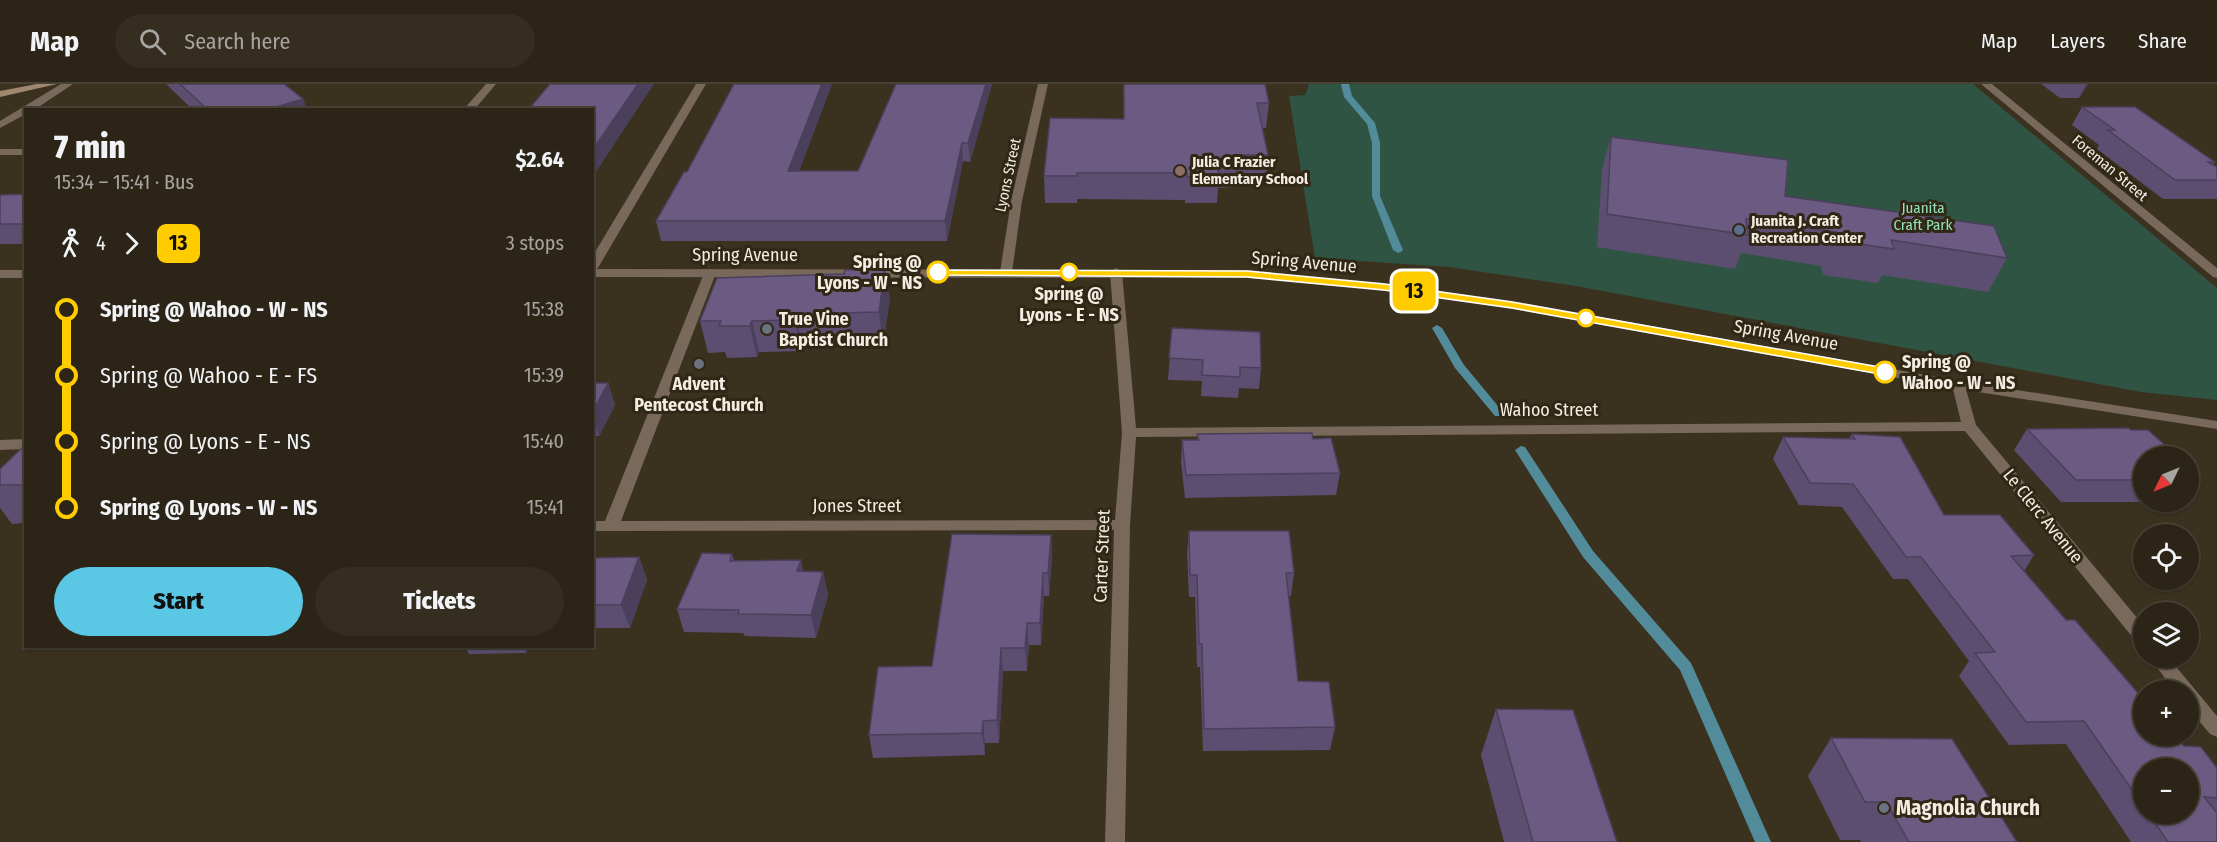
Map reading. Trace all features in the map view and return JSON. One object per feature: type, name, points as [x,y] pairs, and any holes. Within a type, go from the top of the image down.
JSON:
[{"type":"main road","points":[[0,93],[52,84]]},
{"type":"street","points":[[29,108],[68,84]]},
{"type":"street","points":[[470,108],[491,84]]},
{"type":"street","points":[[594,265],[702,84]]},
{"type":"street","name":"Lyons Street","points":[[1006,272],[1018,196],[1043,84]]},
{"type":"street","name":"Foreman Street","points":[[1986,84],[2217,274]]},
{"type":"street","points":[[0,125],[24,111]]},
{"type":"street","points":[[0,152],[24,152]]},
{"type":"street","name":"Carter Street","points":[[1115,842],[1122,525],[1129,433],[1116,272]]},
{"type":"street","name":"Spring Avenue","points":[[594,273],[1247,274],[1384,287],[1523,307],[1959,385],[2217,425]]},
{"type":"street","points":[[610,525],[710,273]]},
{"type":"street","points":[[0,274],[24,274]]},
{"type":"street","name":"Le Clerc Avenue","points":[[1959,385],[1969,426],[2133,626]]},
{"type":"street","name":"Wahoo Street","points":[[1129,433],[1969,426]]},
{"type":"street","points":[[0,445],[24,444]]},
{"type":"street","name":"Jones Street","points":[[594,526],[1122,525]]},
{"type":"street","points":[[2167,668],[2177,680]]},
{"type":"street","points":[[2199,707],[2217,729]]},
{"type":"green space","name":"Juanita Craft Park","points":[[1309,84],[1973,84],[2217,288],[2217,400],[2141,392],[1576,286],[1449,267],[1315,258],[1289,96],[1305,95]]},
{"type":"building","points":[[180,84],[284,84],[303,99],[273,108],[206,108]]},
{"type":"building","points":[[550,84],[638,84],[594,148],[594,108],[530,108]]},
{"type":"building","points":[[734,84],[822,84],[788,171],[858,171],[896,84],[986,84],[968,143],[962,143],[945,221],[656,221],[684,172],[687,172]]},
{"type":"building","points":[[1124,84],[1265,84],[1269,103],[1257,103],[1268,155],[1235,155],[1236,161],[1217,162],[1219,177],[1187,177],[1187,173],[1077,173],[1077,176],[1044,176],[1050,118],[1124,119]]},
{"type":"building","points":[[2082,107],[2135,107],[2215,162],[2208,162],[2217,167],[2217,180],[2175,180],[2108,130],[2115,130]]},
{"type":"building","points":[[1611,137],[1788,160],[1785,196],[1994,226],[2007,258],[1891,240],[1894,249],[1838,241],[1836,232],[1746,219],[1748,235],[1607,214]]},
{"type":"building","points":[[24,194],[24,224],[0,224],[0,195]]},
{"type":"building","points":[[885,269],[879,312],[796,314],[795,320],[752,321],[750,326],[719,326],[721,321],[700,321],[717,278],[844,274],[845,270]]},
{"type":"building","points":[[1172,328],[1260,332],[1261,368],[1240,367],[1240,377],[1202,375],[1203,360],[1169,358]]},
{"type":"building","points":[[594,383],[608,383],[594,409]]},
{"type":"building","points":[[2128,428],[2148,430],[2166,446],[2133,446],[2133,480],[2076,480],[2027,429]]},
{"type":"building","points":[[1312,433],[1313,439],[1331,438],[1340,473],[1186,475],[1182,440],[1199,440],[1197,434]]},
{"type":"building","points":[[1852,434],[1900,437],[1944,515],[2000,515],[2034,555],[2011,556],[2066,620],[2075,620],[2133,687],[2133,746],[2201,747],[2217,768],[2217,798],[2204,797],[2217,813],[2217,842],[2168,842],[2156,824],[2199,824],[2199,758],[2133,758],[2133,791],[2084,721],[2026,722],[1975,653],[1995,652],[1921,557],[1906,557],[1853,484],[1810,483],[1783,437],[1855,439]]},
{"type":"building","points":[[24,446],[24,485],[0,485],[0,469]]},
{"type":"building","points":[[1189,531],[1289,531],[1294,573],[1286,573],[1298,681],[1329,682],[1335,727],[1204,729],[1202,644],[1199,644],[1197,575],[1190,575]]},
{"type":"building","points":[[952,534],[1051,535],[1048,573],[1043,573],[1040,623],[1027,623],[1025,648],[1001,648],[997,720],[983,721],[982,733],[869,735],[878,667],[932,666]]},
{"type":"building","points":[[702,553],[732,554],[730,561],[801,560],[797,571],[823,572],[811,615],[738,614],[739,610],[677,609]]},
{"type":"building","points":[[639,557],[621,605],[594,605],[594,558]]},
{"type":"building","points":[[1496,709],[1573,710],[1617,842],[1533,842]]},
{"type":"building","points":[[1831,738],[1952,739],[2017,842],[1909,842],[1886,802],[1865,802]]},
{"type":"waterway","points":[[1345,84],[1348,97],[1371,123],[1376,143],[1376,196],[1398,250]]},
{"type":"waterway","points":[[1437,328],[1459,366],[1499,414]]},
{"type":"waterway","points":[[1521,450],[1588,554],[1686,667],[1763,842]]},
{"type":"bus line","name":"13","points":[[938,272],[1247,274],[1384,287],[1512,305],[1885,372]]},
{"type":"place","name":"Julia C Frazier Elementary School","points":[[1180,171]]},
{"type":"place","name":"Juanita J. Craft Recreation Center","points":[[1739,230]]},
{"type":"place","name":"Spring @ Lyons - W - NS","points":[[938,272]]},
{"type":"place","name":"Spring @ Lyons - E - NS","points":[[1069,272]]},
{"type":"place","name":"True Vine Baptist Church","points":[[767,329]]},
{"type":"place","name":"Advent Pentecost Church","points":[[699,364]]},
{"type":"place","name":"Spring @ Wahoo - W - NS","points":[[1885,372]]},
{"type":"place","name":"Magnolia Church","points":[[1884,808]]}]
